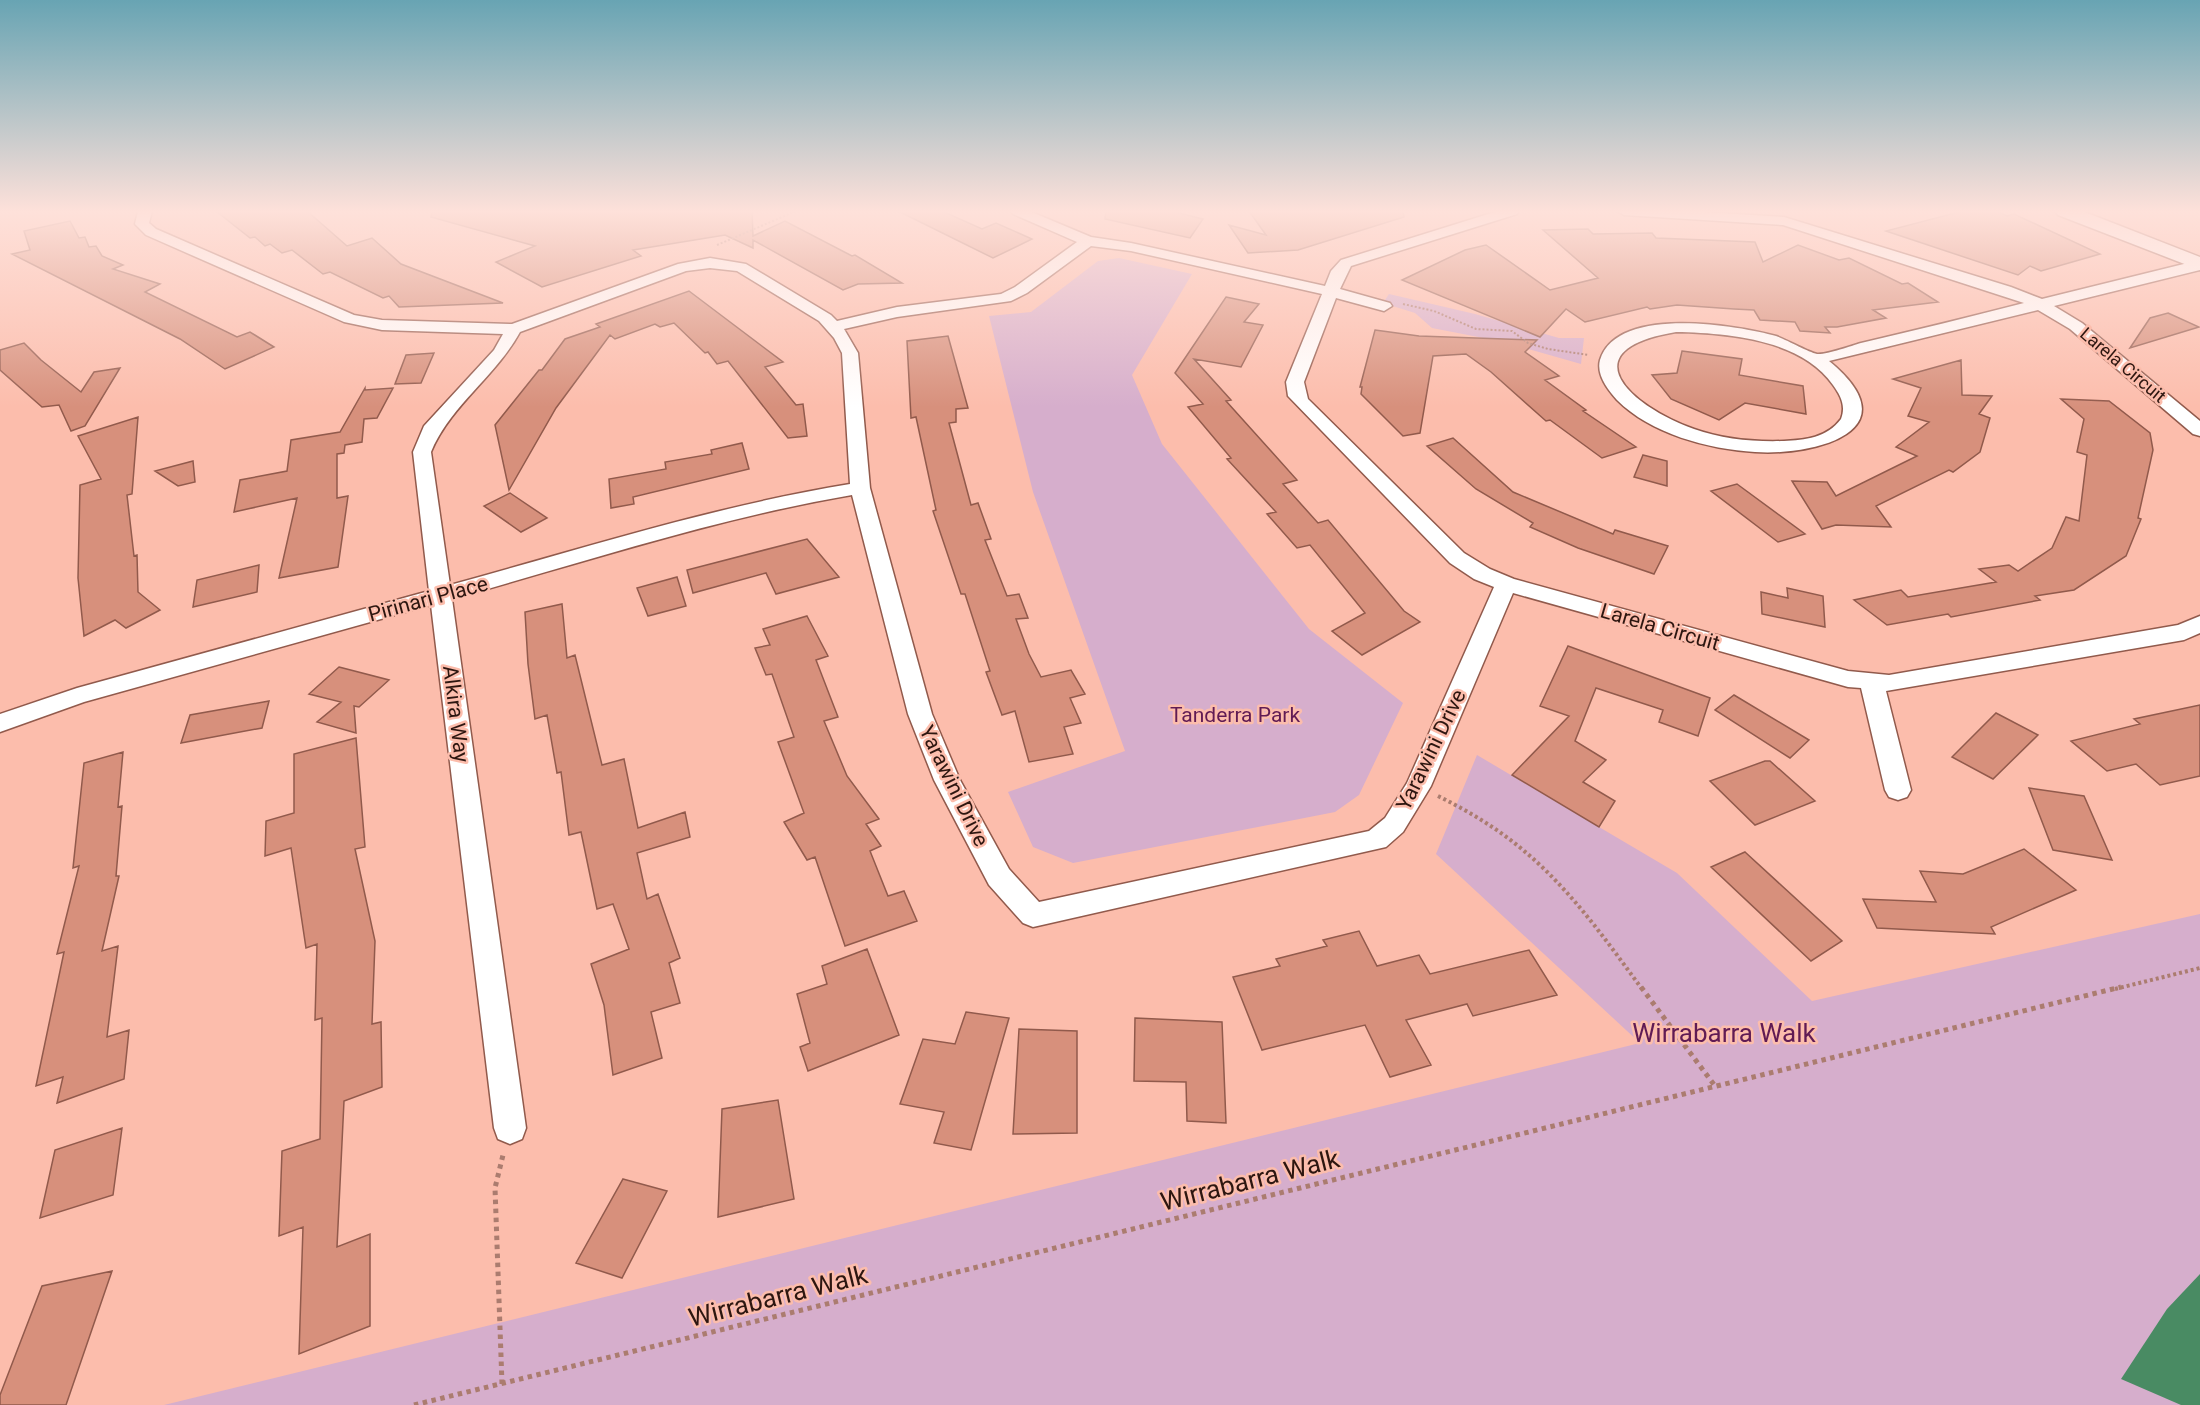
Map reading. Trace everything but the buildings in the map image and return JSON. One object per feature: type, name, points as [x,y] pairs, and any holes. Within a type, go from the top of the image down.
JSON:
[{"type":"street","points":[[253,277],[350,319],[382,325],[514,329]]},
{"type":"street","name":"Yarawini Drive","points":[[514,329],[657,277]]},
{"type":"street","name":"Yarawini Drive","points":[[757,277],[814,310],[833,327],[846,346],[851,361],[860,488],[920,714],[933,749],[999,877],[1033,915],[1377,840],[1394,825],[1418,786],[1506,584]]},
{"type":"street","points":[[833,327],[897,312],[1005,298],[1039,277]]},
{"type":"street","points":[[1260,277],[1384,306]]},
{"type":"street","name":"Larela Circuit","points":[[1337,277],[1295,382],[1297,396],[1457,558],[1482,574],[1506,584],[1848,679],[1872,683],[1888,683],[2184,632],[2200,623]]},
{"type":"street","name":"Larela Circuit","points":[[1963,277],[2042,305],[2076,326],[2200,430]]},
{"type":"street","points":[[1814,360],[2154,277]]},
{"type":"street","points":[[1691,327],[1753,335],[1787,347],[1829,370],[1847,389],[1853,408],[1849,422],[1841,430],[1820,441],[1804,445],[1770,447],[1714,440],[1655,419],[1635,406],[1614,386],[1608,372],[1609,357],[1618,344],[1642,333],[1662,328],[1691,327]]},
{"type":"street","name":"Alkira Way","points":[[510,1128],[422,452],[431,430],[501,352],[514,329]]},
{"type":"street","name":"Pirinari Place","points":[[0,723],[77,696],[783,501],[860,488]]},
{"type":"street","points":[[1872,683],[1898,790]]},
{"type":"path","points":[[1384,306],[1422,307],[1464,326],[1512,331],[1528,343],[1548,349],[1609,357]]},
{"type":"path","points":[[1418,786],[1475,815],[1532,858],[1585,912],[1715,1086]]},
{"type":"path","name":"Wirrabarra Walk","points":[[414,1405],[2200,968]]},
{"type":"path","points":[[502,1384],[495,1188],[510,1128]]},
{"type":"green space","name":"Tanderra Park","points":[[1078,277],[1190,277],[1132,375],[1162,444],[1309,629],[1403,703],[1359,795],[1335,812],[1073,863],[1033,847],[1008,792],[1125,751],[1033,492],[989,316],[1031,312]]},
{"type":"green space","points":[[1389,294],[1475,314],[1559,338],[1584,338],[1581,364],[1504,342],[1432,328],[1415,313],[1383,303]]},
{"type":"green space","points":[[1477,755],[1677,873],[1812,1001],[2200,914],[2200,1405],[164,1405],[1640,1043],[1436,854]]},
{"type":"shaded area","points":[[2200,1274],[2200,1405],[2181,1405],[2121,1379],[2167,1309]]}]
